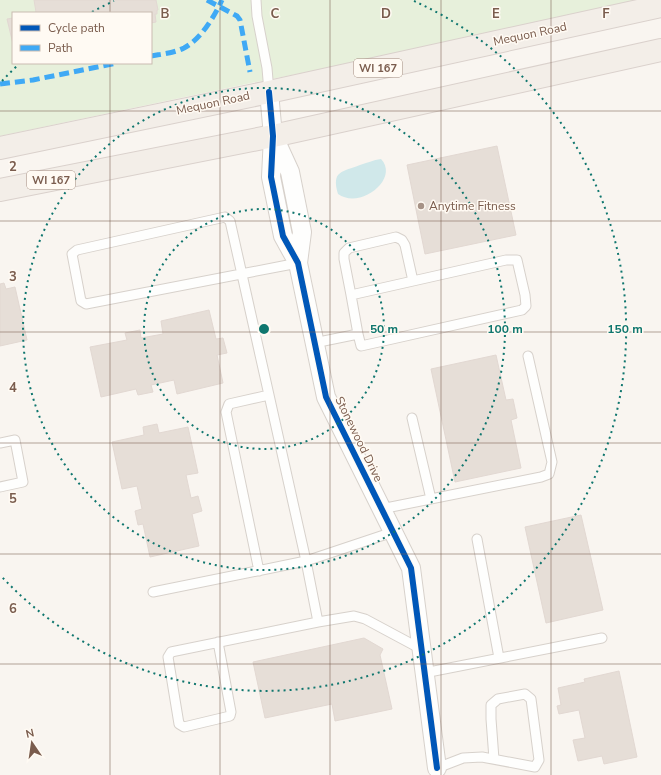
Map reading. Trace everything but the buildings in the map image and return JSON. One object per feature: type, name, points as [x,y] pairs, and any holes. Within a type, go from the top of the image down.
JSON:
[{"type":"main road","name":"Mequon Road","points":[[0,148],[269,92],[661,6]]},
{"type":"main road","name":"WI 167","points":[[0,190],[273,136],[661,50]]},
{"type":"street","name":"Stonewood Drive","points":[[269,92],[273,136],[290,172],[302,232],[298,263],[326,397],[410,568],[435,772]]},
{"type":"lane","points":[[256,0],[257,16],[267,68],[269,92]]},
{"type":"lane","points":[[298,263],[242,274],[86,304],[80,300],[72,254],[77,250],[225,217],[230,221],[242,274],[306,561],[318,622]]},
{"type":"lane","points":[[351,295],[413,281],[506,260],[517,260],[526,306],[522,310],[360,346],[344,259],[344,253],[349,248],[396,237],[402,240],[405,245],[413,281]]},
{"type":"lane","points":[[314,343],[358,334]]},
{"type":"lane","points":[[381,509],[541,477],[549,474],[552,462],[528,356]]},
{"type":"lane","points":[[259,571],[226,412],[229,404],[269,395]]},
{"type":"lane","points":[[412,418],[431,499]]},
{"type":"lane","points":[[0,443],[15,440],[23,482],[0,487]]},
{"type":"lane","points":[[153,592],[306,561],[393,532]]},
{"type":"lane","points":[[477,539],[499,658]]},
{"type":"lane","points":[[218,642],[232,712],[230,716],[184,727],[179,724],[168,657],[171,652],[218,642],[318,622],[354,616],[365,619],[421,648]]},
{"type":"lane","points":[[424,673],[602,638]]},
{"type":"lane","points":[[435,772],[463,758],[482,757],[535,767],[540,760],[531,699],[525,694],[498,699],[491,705],[494,759]]},
{"type":"green space","points":[[0,0],[661,0],[661,4],[266,80],[0,136]]},
{"type":"water","points":[[381,159],[386,167],[385,175],[382,183],[375,190],[357,198],[347,198],[338,194],[336,180],[340,173]]},
{"type":"marked path","points":[[207,0],[237,16],[240,20],[250,72]]},
{"type":"marked path","points":[[152,56],[176,51],[190,44],[206,27],[222,0]]},
{"type":"marked path","points":[[0,84],[33,80],[112,64]]},
{"type":"cycle path","points":[[269,92],[273,136],[271,177],[283,236],[298,263],[326,397],[411,568],[437,768]]},
{"type":"place","name":"Anytime Fitness","points":[[421,206]]}]
